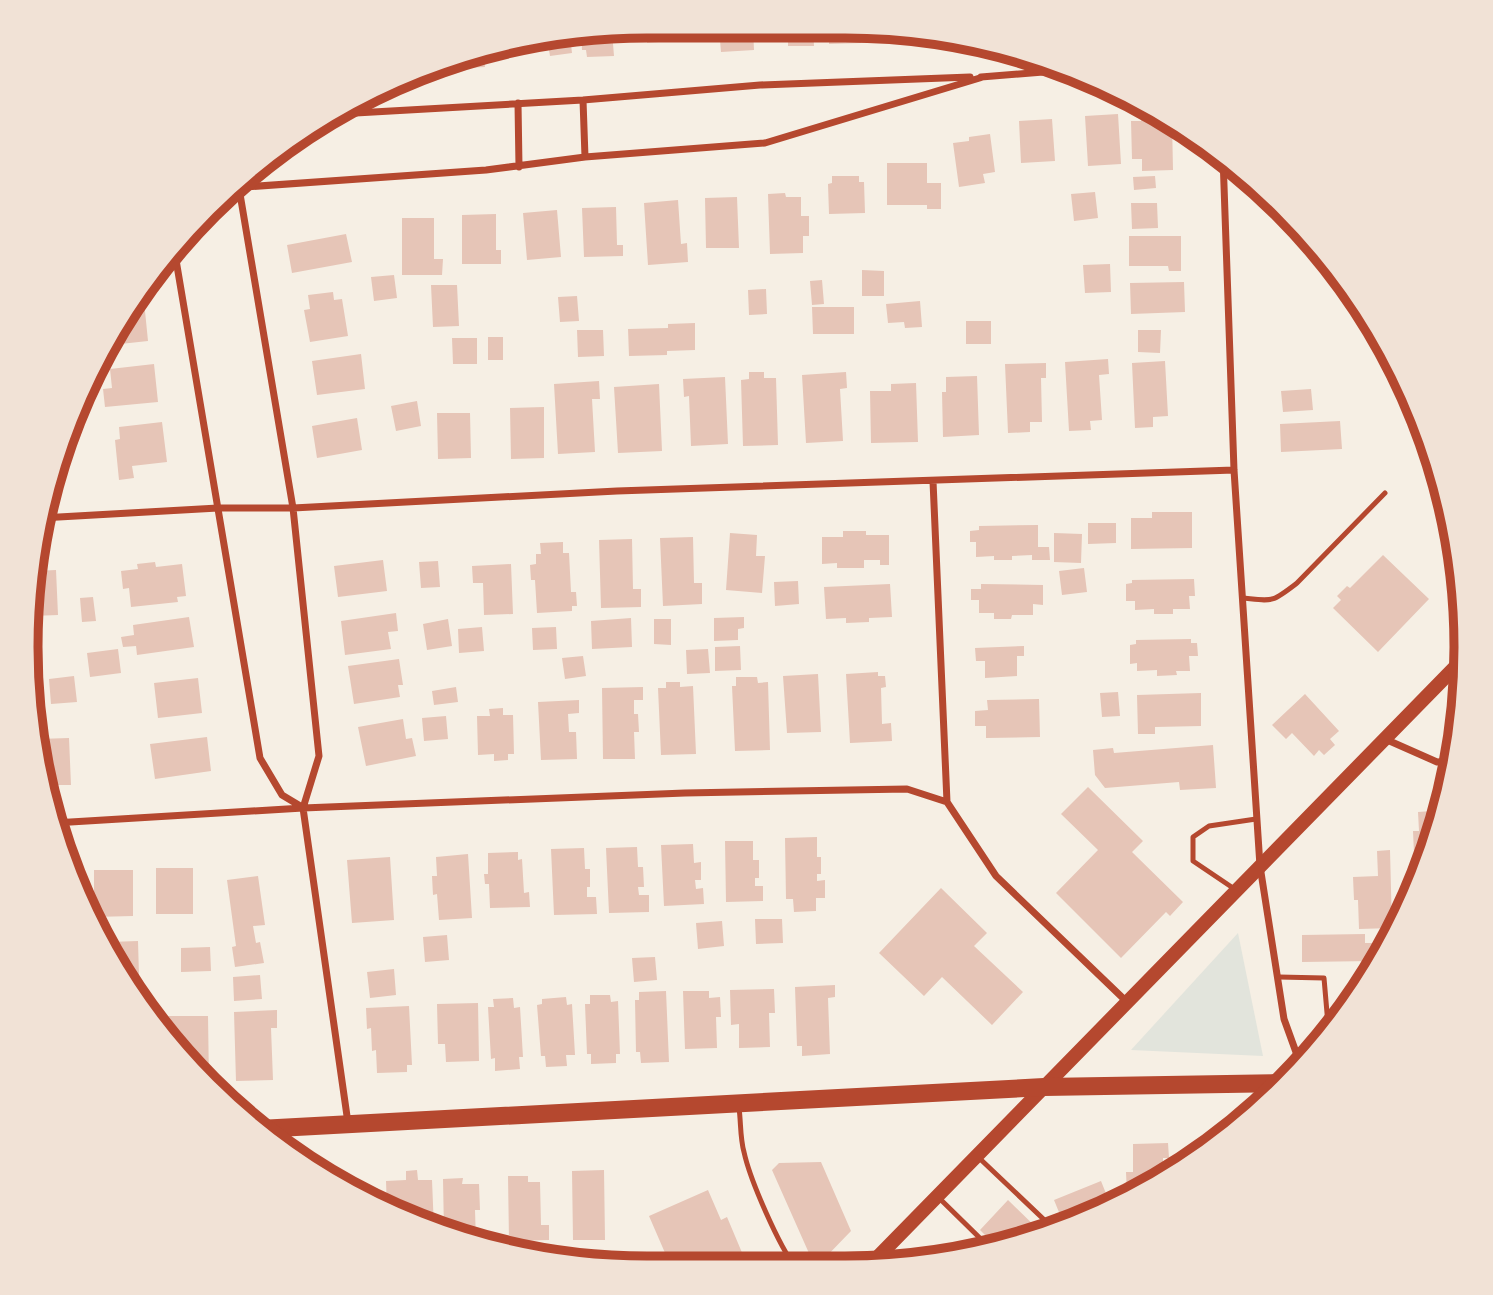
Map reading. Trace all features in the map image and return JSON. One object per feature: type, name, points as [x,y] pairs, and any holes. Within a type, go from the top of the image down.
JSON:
[{"type":"main road","points":[[880,1255],[1453,669]]},
{"type":"main road","points":[[274,1128],[1044,1087],[1270,1083]]},
{"type":"street","points":[[356,113],[583,100],[760,85],[983,77],[1044,72]]},
{"type":"street","points":[[252,185],[519,167],[586,158],[765,144],[983,77]]},
{"type":"street","points":[[583,100],[586,158]]},
{"type":"street","points":[[519,103],[519,167]]},
{"type":"street","points":[[1223,170],[1234,470],[1256,819],[1260,866],[1284,1019],[1297,1055]]},
{"type":"street","points":[[237,198],[293,508],[319,756],[303,808],[348,1124]]},
{"type":"street","points":[[176,262],[260,758],[282,795],[303,808]]},
{"type":"street","points":[[53,516],[218,508],[293,508],[617,491],[1234,470]]},
{"type":"street","points":[[933,481],[947,802],[996,876],[1127,1002]]},
{"type":"street","points":[[1385,739],[1437,762],[1444,762]]},
{"type":"street","points":[[64,822],[303,808],[685,793],[907,789],[947,802]]},
{"type":"lane","points":[[1242,598],[1273,601],[1297,583],[1385,493]]},
{"type":"lane","points":[[1236,890],[1193,860],[1193,837],[1209,826],[1256,819]]},
{"type":"lane","points":[[1279,977],[1324,978],[1328,1020]]},
{"type":"lane","points":[[739,1104],[744,1152],[760,1197],[787,1256]]},
{"type":"lane","points":[[977,1155],[1047,1222]]},
{"type":"lane","points":[[937,1196],[983,1241]]},
{"type":"shaded area","points":[[1238,933],[1263,1056],[1131,1050]]},
{"type":"building","points":[[646,38],[694,38],[694,39],[647,43]]},
{"type":"building","points":[[720,38],[753,38],[754,50],[721,52]]},
{"type":"building","points":[[814,38],[814,46],[788,46],[788,39],[773,39]]},
{"type":"building","points":[[829,38],[861,39],[861,43],[829,44]]},
{"type":"building","points":[[613,40],[614,56],[587,57],[586,50],[582,50],[582,43]]},
{"type":"building","points":[[571,44],[572,53],[550,56],[549,50],[531,51]]},
{"type":"building","points":[[484,61],[485,67],[464,67]]},
{"type":"building","points":[[1118,114],[1121,164],[1088,166],[1085,116]]},
{"type":"building","points":[[1141,115],[1172,134],[1173,170],[1142,171],[1142,159],[1132,159],[1131,121],[1141,121]]},
{"type":"building","points":[[1052,119],[1055,161],[1021,163],[1019,121]]},
{"type":"building","points":[[990,134],[995,172],[983,174],[985,183],[959,187],[953,143]]},
{"type":"building","points":[[887,163],[927,163],[927,183],[941,183],[941,209],[927,209],[927,205],[887,205]]},
{"type":"building","points":[[832,176],[859,176],[859,182],[864,182],[865,213],[829,214],[828,184],[832,183]]},
{"type":"building","points":[[1155,176],[1156,188],[1134,190],[1133,177]]},
{"type":"building","points":[[1095,192],[1098,218],[1074,221],[1071,194]]},
{"type":"building","points":[[785,193],[786,197],[801,197],[801,216],[809,216],[809,236],[803,236],[803,253],[770,254],[768,194]]},
{"type":"building","points":[[737,197],[739,248],[706,248],[705,198]]},
{"type":"building","points":[[678,200],[681,244],[687,243],[688,262],[648,265],[644,203]]},
{"type":"building","points":[[1131,203],[1157,203],[1158,228],[1132,229]]},
{"type":"building","points":[[616,207],[617,245],[623,245],[623,256],[584,257],[582,208]]},
{"type":"building","points":[[557,210],[561,257],[527,260],[523,213]]},
{"type":"building","points":[[496,214],[496,250],[501,250],[501,264],[462,264],[462,215]]},
{"type":"building","points":[[402,218],[434,218],[434,259],[443,259],[442,275],[402,275]]},
{"type":"building","points":[[346,234],[352,262],[292,273],[287,245]]},
{"type":"building","points":[[1129,236],[1181,236],[1181,271],[1169,271],[1168,266],[1129,266]]},
{"type":"building","points":[[1110,264],[1111,292],[1085,293],[1083,265]]},
{"type":"building","points":[[862,270],[884,271],[884,296],[862,296]]},
{"type":"building","points":[[394,275],[397,298],[374,301],[371,277]]},
{"type":"building","points":[[822,280],[824,304],[812,305],[810,281]]},
{"type":"building","points":[[1184,282],[1185,312],[1131,314],[1130,283]]},
{"type":"building","points":[[431,285],[457,285],[459,326],[433,327]]},
{"type":"building","points":[[766,289],[767,314],[749,315],[748,290]]},
{"type":"building","points":[[333,292],[334,300],[342,299],[348,336],[310,342],[304,310],[310,309],[308,295]]},
{"type":"building","points":[[577,296],[579,321],[560,322],[558,297]]},
{"type":"building","points":[[920,301],[922,327],[905,328],[904,322],[888,323],[886,304]]},
{"type":"building","points":[[144,304],[148,341],[119,344]]},
{"type":"building","points":[[812,307],[854,307],[854,334],[813,334]]},
{"type":"building","points":[[966,321],[991,321],[991,344],[966,344]]},
{"type":"building","points":[[695,323],[695,350],[667,351],[667,355],[629,356],[628,329],[668,328],[668,324]]},
{"type":"building","points":[[577,330],[603,330],[604,356],[578,357]]},
{"type":"building","points":[[1138,330],[1161,330],[1160,353],[1138,352]]},
{"type":"building","points":[[488,337],[503,337],[503,360],[488,360]]},
{"type":"building","points":[[452,338],[477,338],[477,364],[453,364]]},
{"type":"building","points":[[361,354],[365,389],[317,395],[312,361]]},
{"type":"building","points":[[1108,359],[1109,374],[1099,375],[1102,420],[1090,421],[1091,430],[1069,431],[1065,362]]},
{"type":"building","points":[[1165,361],[1168,416],[1153,417],[1153,427],[1135,428],[1132,363]]},
{"type":"building","points":[[1046,363],[1046,378],[1041,378],[1042,422],[1030,422],[1030,432],[1008,433],[1005,364]]},
{"type":"building","points":[[154,364],[158,402],[105,407],[103,389],[112,388],[110,369]]},
{"type":"building","points":[[749,372],[764,372],[764,378],[776,378],[778,445],[743,446],[741,380],[749,379]]},
{"type":"building","points":[[846,372],[847,388],[840,389],[843,441],[806,443],[802,375]]},
{"type":"building","points":[[977,376],[979,435],[943,437],[942,392],[946,392],[946,377]]},
{"type":"building","points":[[725,377],[728,444],[691,446],[689,396],[684,397],[683,379]]},
{"type":"building","points":[[599,381],[600,399],[592,399],[595,452],[558,454],[554,384]]},
{"type":"building","points":[[916,383],[918,442],[871,443],[870,391],[891,391],[891,384]]},
{"type":"building","points":[[659,384],[662,451],[618,453],[614,387]]},
{"type":"building","points":[[1311,389],[1313,410],[1283,412],[1281,391]]},
{"type":"building","points":[[417,401],[421,426],[396,431],[391,406]]},
{"type":"building","points":[[544,407],[544,458],[511,459],[510,408]]},
{"type":"building","points":[[437,413],[470,413],[471,458],[438,459]]},
{"type":"building","points":[[357,418],[362,450],[317,458],[312,426]]},
{"type":"building","points":[[1340,421],[1342,449],[1281,452],[1280,424]]},
{"type":"building","points":[[162,422],[167,462],[132,466],[134,478],[119,480],[115,440],[120,439],[119,427]]},
{"type":"building","points":[[1152,512],[1192,512],[1192,548],[1131,549],[1131,518],[1152,518]]},
{"type":"building","points":[[1088,523],[1116,523],[1116,543],[1088,544]]},
{"type":"building","points":[[1038,525],[1038,547],[1049,547],[1050,560],[1032,560],[1032,555],[1012,556],[1012,560],[994,560],[994,556],[976,557],[976,542],[970,542],[970,531],[979,530],[979,526]]},
{"type":"building","points":[[843,531],[889,535],[889,565],[880,565],[880,560],[864,560],[864,568],[837,568],[837,563],[822,564],[822,537],[843,537]]},
{"type":"building","points":[[730,533],[757,535],[756,556],[765,556],[762,593],[726,590]]},
{"type":"building","points":[[1054,533],[1082,534],[1081,563],[1054,562]]},
{"type":"building","points":[[693,537],[694,583],[702,583],[702,604],[663,606],[660,538]]},
{"type":"building","points":[[632,539],[633,589],[641,589],[641,607],[601,608],[599,540]]},
{"type":"building","points":[[563,542],[563,553],[569,553],[571,592],[576,592],[577,606],[572,606],[572,611],[537,613],[535,580],[531,580],[530,565],[536,564],[536,554],[541,554],[540,543]]},
{"type":"building","points":[[1383,555],[1429,599],[1378,652],[1333,608],[1341,600],[1337,596],[1347,586],[1350,588]]},
{"type":"building","points":[[383,560],[387,591],[338,597],[334,566]]},
{"type":"building","points":[[438,561],[440,587],[421,588],[419,562]]},
{"type":"building","points":[[155,562],[156,567],[182,564],[186,596],[177,597],[178,602],[131,607],[129,588],[123,589],[121,571],[138,569],[137,564]]},
{"type":"building","points":[[511,564],[513,614],[484,615],[483,583],[473,583],[472,566]]},
{"type":"building","points":[[1084,568],[1087,592],[1062,595],[1059,571]]},
{"type":"building","points":[[56,570],[58,615],[40,616],[44,571]]},
{"type":"building","points":[[1194,579],[1195,596],[1189,596],[1190,609],[1173,609],[1173,614],[1154,614],[1154,609],[1135,610],[1135,601],[1126,601],[1126,584],[1132,583],[1132,580]]},
{"type":"building","points":[[798,581],[799,604],[775,606],[774,582]]},
{"type":"building","points":[[890,584],[892,617],[846,623],[846,618],[826,619],[824,587]]},
{"type":"building","points":[[981,584],[1043,585],[1043,605],[1033,604],[1033,615],[1012,615],[1011,619],[994,619],[994,613],[979,613],[979,600],[971,600],[971,589],[981,589]]},
{"type":"building","points":[[93,597],[96,621],[82,622],[80,598]]},
{"type":"building","points":[[396,613],[398,631],[388,632],[391,649],[345,655],[341,621]]},
{"type":"building","points":[[189,617],[194,647],[137,655],[136,646],[123,647],[121,637],[134,635],[133,625]]},
{"type":"building","points":[[744,617],[744,628],[738,629],[738,640],[714,641],[714,618]]},
{"type":"building","points":[[631,618],[632,647],[592,649],[591,621]]},
{"type":"building","points":[[448,619],[452,646],[427,650],[423,624]]},
{"type":"building","points":[[654,619],[671,619],[671,645],[654,644]]},
{"type":"building","points":[[482,627],[484,651],[459,653],[458,629]]},
{"type":"building","points":[[556,627],[557,649],[533,650],[532,628]]},
{"type":"building","points":[[1191,639],[1191,643],[1197,643],[1198,656],[1189,656],[1190,671],[1157,676],[1157,670],[1137,671],[1137,663],[1130,664],[1130,645],[1136,644],[1136,640]]},
{"type":"building","points":[[740,646],[741,670],[715,671],[715,647]]},
{"type":"building","points":[[1024,646],[1024,656],[1017,656],[1017,676],[985,678],[985,661],[976,661],[975,648]]},
{"type":"building","points":[[118,649],[121,673],[90,677],[87,653]]},
{"type":"building","points":[[708,649],[710,673],[687,674],[686,650]]},
{"type":"building","points":[[38,652],[41,652],[39,676]]},
{"type":"building","points":[[583,656],[586,676],[565,679],[562,658]]},
{"type":"building","points":[[399,659],[403,685],[398,685],[400,697],[354,704],[348,666]]},
{"type":"building","points":[[878,672],[878,676],[885,676],[886,687],[881,688],[882,724],[891,723],[892,741],[850,743],[846,674]]},
{"type":"building","points":[[818,674],[821,732],[787,733],[783,676]]},
{"type":"building","points":[[74,676],[77,702],[51,704],[49,679]]},
{"type":"building","points":[[736,677],[757,677],[758,683],[768,682],[770,750],[735,751],[732,686],[736,686]]},
{"type":"building","points":[[198,678],[202,713],[158,718],[154,683]]},
{"type":"building","points":[[666,682],[680,682],[680,687],[693,686],[696,754],[661,755],[658,688],[666,688]]},
{"type":"building","points":[[456,687],[458,702],[434,705],[432,691]]},
{"type":"building","points":[[643,687],[643,700],[634,700],[634,714],[638,714],[639,732],[634,732],[635,759],[603,759],[602,688]]},
{"type":"building","points":[[1118,692],[1120,716],[1102,717],[1100,693]]},
{"type":"building","points":[[1201,693],[1201,726],[1155,727],[1155,734],[1138,734],[1137,695]]},
{"type":"building","points":[[1305,694],[1339,731],[1330,739],[1335,745],[1324,755],[1319,750],[1314,756],[1292,733],[1286,739],[1272,725]]},
{"type":"building","points":[[1039,699],[1040,737],[986,738],[986,726],[975,726],[975,711],[988,710],[987,700]]},
{"type":"building","points":[[579,700],[579,713],[568,714],[569,732],[576,732],[577,759],[541,760],[538,702]]},
{"type":"building","points":[[503,708],[503,715],[513,715],[514,754],[508,754],[508,760],[494,761],[494,754],[478,755],[477,716],[490,716],[489,709]]},
{"type":"building","points":[[446,716],[448,739],[424,741],[422,718]]},
{"type":"building","points":[[403,719],[406,739],[412,738],[416,756],[366,766],[358,727]]},
{"type":"building","points":[[207,737],[211,771],[155,779],[150,744]]},
{"type":"building","points":[[69,738],[71,785],[54,785],[46,739]]},
{"type":"building","points":[[1213,745],[1216,788],[1180,790],[1179,782],[1105,788],[1095,775],[1093,750],[1113,748],[1114,753]]},
{"type":"building","points":[[1088,787],[1143,841],[1132,852],[1183,902],[1170,916],[1166,912],[1121,958],[1056,893],[1098,850],[1061,814]]},
{"type":"building","points":[[1432,811],[1414,864],[1413,831],[1419,831],[1418,812]]},
{"type":"building","points":[[817,837],[817,857],[821,857],[821,874],[817,874],[817,881],[825,880],[825,898],[816,898],[816,911],[794,912],[793,899],[786,899],[785,838]]},
{"type":"building","points":[[725,841],[753,841],[753,860],[759,860],[759,878],[755,878],[755,886],[763,886],[763,901],[726,902]]},
{"type":"building","points":[[693,844],[694,863],[701,862],[701,880],[695,880],[696,889],[703,888],[704,904],[664,906],[661,845]]},
{"type":"building","points":[[637,847],[638,867],[643,867],[644,887],[638,887],[639,895],[649,895],[649,912],[609,913],[606,848]]},
{"type":"building","points":[[584,848],[585,869],[590,869],[587,897],[596,897],[597,914],[554,915],[551,849]]},
{"type":"building","points":[[1390,850],[1392,917],[1386,928],[1359,929],[1358,900],[1354,900],[1353,877],[1378,876],[1377,851]]},
{"type":"building","points":[[518,852],[518,860],[522,859],[524,893],[529,892],[530,907],[490,908],[489,884],[485,884],[484,874],[488,874],[488,853]]},
{"type":"building","points":[[468,854],[472,918],[439,920],[437,894],[433,895],[432,876],[437,876],[436,857]]},
{"type":"building","points":[[390,857],[394,920],[352,923],[347,860]]},
{"type":"building","points":[[156,868],[193,868],[193,914],[156,914]]},
{"type":"building","points":[[94,870],[133,870],[133,916],[101,917],[94,901]]},
{"type":"building","points":[[258,876],[265,925],[253,926],[256,943],[260,942],[264,963],[235,967],[232,947],[236,946],[227,880]]},
{"type":"building","points":[[941,888],[987,933],[974,946],[1023,992],[992,1025],[942,977],[924,996],[879,953]]},
{"type":"building","points":[[755,919],[782,919],[783,943],[756,944]]},
{"type":"building","points":[[722,921],[724,946],[698,949],[696,923]]},
{"type":"building","points":[[1365,934],[1365,943],[1373,943],[1373,952],[1367,961],[1302,962],[1302,935]]},
{"type":"building","points":[[447,935],[449,960],[425,962],[423,937]]},
{"type":"building","points":[[138,941],[139,976],[135,976],[114,942]]},
{"type":"building","points":[[210,947],[211,971],[181,972],[181,948]]},
{"type":"building","points":[[655,957],[657,980],[634,982],[632,958]]},
{"type":"building","points":[[394,969],[396,995],[370,998],[367,972]]},
{"type":"building","points":[[260,975],[262,999],[234,1001],[233,977]]},
{"type":"building","points":[[835,985],[835,997],[828,998],[830,1054],[802,1056],[802,1046],[797,1046],[795,987]]},
{"type":"building","points":[[774,989],[775,1013],[769,1013],[770,1047],[739,1048],[739,1024],[731,1025],[730,990]]},
{"type":"building","points":[[666,991],[669,1062],[641,1063],[640,1052],[636,1052],[635,1000],[639,1000],[639,992]]},
{"type":"building","points":[[683,991],[709,991],[709,998],[720,997],[721,1017],[716,1017],[717,1048],[685,1049]]},
{"type":"building","points":[[590,995],[610,995],[611,1002],[618,1001],[620,1054],[616,1054],[616,1063],[591,1064],[591,1054],[587,1054],[585,1004],[590,1004]]},
{"type":"building","points":[[566,997],[567,1005],[572,1004],[575,1055],[566,1055],[567,1066],[546,1067],[545,1056],[541,1056],[537,1005],[542,1004],[542,999]]},
{"type":"building","points":[[513,998],[514,1008],[520,1007],[523,1057],[519,1057],[520,1069],[495,1071],[495,1058],[491,1059],[488,1007],[494,1007],[493,999]]},
{"type":"building","points":[[478,1003],[479,1061],[446,1062],[445,1044],[438,1044],[437,1004]]},
{"type":"building","points":[[409,1006],[412,1065],[407,1065],[407,1072],[377,1073],[376,1050],[372,1051],[371,1028],[367,1029],[366,1008]]},
{"type":"building","points":[[277,1010],[277,1028],[271,1028],[273,1080],[236,1081],[234,1012]]},
{"type":"building","points":[[168,1016],[208,1016],[209,1069],[190,1049],[168,1023]]},
{"type":"building","points":[[1168,1143],[1169,1158],[1163,1158],[1165,1166],[1127,1188],[1126,1172],[1133,1172],[1133,1144]]},
{"type":"building","points":[[821,1162],[851,1231],[827,1256],[810,1256],[772,1170],[779,1163]]},
{"type":"building","points":[[417,1170],[418,1180],[432,1180],[434,1217],[387,1198],[386,1181],[406,1180],[406,1171]]},
{"type":"building","points":[[604,1170],[605,1240],[573,1240],[572,1171]]},
{"type":"building","points":[[508,1176],[528,1176],[528,1182],[540,1182],[541,1225],[549,1225],[549,1240],[509,1240]]},
{"type":"building","points":[[463,1178],[462,1184],[479,1184],[480,1210],[475,1210],[476,1231],[444,1221],[443,1179]]},
{"type":"building","points":[[1101,1181],[1108,1197],[1061,1217],[1054,1200]]},
{"type":"building","points":[[708,1190],[721,1220],[727,1217],[743,1255],[666,1256],[649,1216]]},
{"type":"building","points":[[1008,1200],[1035,1226],[989,1239],[980,1230]]}]
